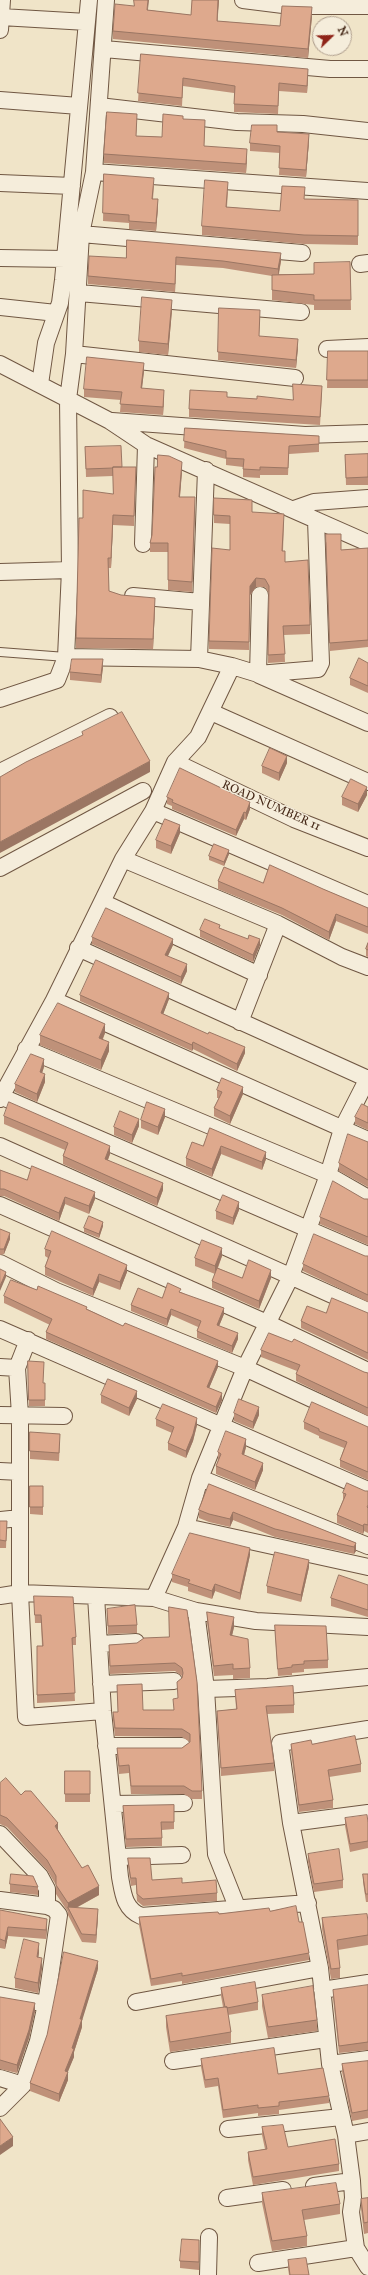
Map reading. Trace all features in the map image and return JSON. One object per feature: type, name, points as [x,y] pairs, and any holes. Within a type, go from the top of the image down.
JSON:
[{"type":"street","points":[[2,0],[0,23],[87,22]]},
{"type":"street","points":[[40,384],[46,343],[60,303],[89,0]]},
{"type":"street","points":[[0,699],[57,680],[66,657],[70,570],[68,398],[74,354],[79,293],[81,234],[94,172],[104,49],[106,0]]},
{"type":"street","points":[[243,0],[291,6],[368,6]]},
{"type":"street","points":[[104,49],[330,69],[368,69]]},
{"type":"street","points":[[0,100],[79,106]]},
{"type":"street","points":[[99,106],[237,122],[303,124],[368,131]]},
{"type":"street","points":[[94,172],[285,187],[368,191]]},
{"type":"street","points":[[0,183],[72,186]]},
{"type":"street","points":[[81,234],[302,253]]},
{"type":"street","points":[[0,258],[65,259]]},
{"type":"street","points":[[79,293],[301,312]]},
{"type":"street","points":[[0,307],[56,313]]},
{"type":"street","points":[[327,349],[368,348]]},
{"type":"street","points":[[74,354],[295,378]]},
{"type":"street","points":[[0,364],[110,421],[146,445],[294,509],[368,544]]},
{"type":"street","points":[[110,421],[305,435],[368,432]]},
{"type":"street","points":[[143,544],[146,445]]},
{"type":"street","points":[[199,658],[206,470]]},
{"type":"street","points":[[294,509],[314,502],[368,498]]},
{"type":"street","points":[[258,674],[318,669],[320,663],[316,520]]},
{"type":"street","points":[[0,572],[70,570]]},
{"type":"street","points":[[258,674],[260,595]]},
{"type":"street","points":[[122,596],[201,602]]},
{"type":"street","points":[[66,657],[199,658],[258,674],[368,723]]},
{"type":"street","points":[[232,666],[212,712],[198,737],[175,762],[153,811],[123,859],[78,948],[54,1000],[1,1097],[368,1255]]},
{"type":"street","points":[[212,712],[368,782]]},
{"type":"street","points":[[0,772],[110,716]]},
{"type":"street","name":"ROAD NUMBER 11","points":[[175,762],[294,819],[368,848]]},
{"type":"street","points":[[0,868],[143,790]]},
{"type":"street","points":[[153,811],[368,904]]},
{"type":"street","points":[[123,859],[278,924],[342,957],[368,967]]},
{"type":"street","points":[[102,902],[259,975]]},
{"type":"street","points":[[240,1022],[278,924]]},
{"type":"street","points":[[78,948],[368,1079],[342,1130],[328,1175],[291,1276],[245,1368],[200,1478],[186,1527],[154,1598]]},
{"type":"street","points":[[54,1000],[342,1130],[368,1140]]},
{"type":"street","points":[[26,1049],[328,1175],[368,1198]]},
{"type":"street","points":[[0,1146],[368,1311]]},
{"type":"street","points":[[0,1205],[267,1323],[368,1371]]},
{"type":"street","points":[[0,1263],[56,1291],[245,1368],[368,1425]]},
{"type":"street","points":[[0,1329],[368,1490]]},
{"type":"street","points":[[28,1340],[17,1368],[20,1415],[20,1593],[26,1717],[103,1711]]},
{"type":"street","points":[[0,1367],[17,1368]]},
{"type":"street","points":[[0,1415],[64,1416]]},
{"type":"street","points":[[0,1471],[20,1472]]},
{"type":"street","points":[[200,1478],[368,1546]]},
{"type":"street","points":[[0,1520],[20,1518]]},
{"type":"street","points":[[186,1527],[368,1567]]},
{"type":"street","points":[[0,1596],[20,1593],[154,1598],[196,1611],[256,1621],[368,1627]]},
{"type":"street","points":[[96,1596],[106,1746],[118,1857],[125,1902],[134,1913],[141,1916],[237,1907],[308,1903]]},
{"type":"street","points":[[196,1611],[206,1689],[216,1854],[237,1907]]},
{"type":"street","points":[[99,1644],[136,1642]]},
{"type":"street","points":[[206,1689],[268,1687],[368,1677]]},
{"type":"street","points":[[101,1684],[174,1681]]},
{"type":"street","points":[[368,1729],[280,1743],[291,1822],[308,1903],[319,1920],[320,1968],[326,2039],[341,2117],[346,2135],[352,2181],[361,2197],[351,2212],[356,2248],[368,2266]]},
{"type":"street","points":[[106,1746],[182,1746]]},
{"type":"street","points":[[113,1804],[184,1803]]},
{"type":"street","points":[[291,1822],[368,1813]]},
{"type":"street","points":[[0,1834],[40,1876],[47,1889],[47,1906]]},
{"type":"street","points":[[118,1857],[182,1854]]},
{"type":"street","points":[[0,1900],[47,1906],[54,1909],[59,1915],[46,2004],[38,2041],[23,2085],[0,2108]]},
{"type":"street","points":[[136,2002],[320,1968]]},
{"type":"street","points":[[322,1990],[368,1983]]},
{"type":"street","points":[[0,1994],[46,2004]]},
{"type":"street","points":[[173,2061],[326,2039]]},
{"type":"street","points":[[330,2064],[368,2059]]},
{"type":"street","points":[[0,2078],[23,2085]]},
{"type":"street","points":[[228,2129],[341,2117]]},
{"type":"street","points":[[346,2135],[368,2131]]},
{"type":"street","points":[[228,2198],[352,2181]]},
{"type":"street","points":[[208,2275],[209,2237]]},
{"type":"street","points":[[258,2263],[356,2248]]},
{"type":"lane","points":[[0,652],[66,657]]},
{"type":"building","points":[[134,0],[148,0],[147,10],[191,15],[192,0],[218,0],[217,21],[280,26],[282,6],[312,7],[308,49],[113,31],[115,4],[134,6]]},
{"type":"building","points":[[141,54],[308,69],[307,86],[279,83],[278,106],[234,104],[235,86],[183,78],[182,98],[138,93]]},
{"type":"building","points":[[107,112],[137,114],[136,136],[162,137],[163,114],[183,116],[183,119],[205,120],[204,146],[247,149],[246,164],[104,154]]},
{"type":"building","points":[[252,125],[277,125],[277,132],[309,134],[306,170],[279,168],[280,146],[250,143]]},
{"type":"building","points":[[104,174],[154,178],[152,199],[158,199],[156,223],[129,221],[129,215],[103,213]]},
{"type":"building","points":[[205,180],[228,182],[226,207],[280,211],[282,186],[305,187],[304,199],[358,200],[358,236],[304,235],[202,226]]},
{"type":"building","points":[[127,240],[281,253],[278,269],[223,261],[176,257],[175,284],[88,276],[89,256],[126,258]]},
{"type":"building","points":[[350,262],[351,300],[314,300],[314,295],[272,290],[272,275],[314,274],[314,263]]},
{"type":"building","points":[[142,297],[172,300],[168,344],[139,341]]},
{"type":"building","points":[[219,308],[260,310],[259,336],[298,339],[296,360],[218,352]]},
{"type":"building","points":[[328,351],[368,351],[368,380],[327,380]]},
{"type":"building","points":[[87,357],[144,363],[141,388],[164,390],[163,407],[120,404],[122,392],[84,389]]},
{"type":"building","points":[[293,384],[322,386],[320,417],[189,409],[190,390],[227,392],[227,397],[257,399],[257,396],[293,400]]},
{"type":"building","points":[[185,428],[319,436],[319,444],[289,446],[288,468],[260,467],[260,470],[243,469],[244,459],[226,458],[226,451],[184,441]]},
{"type":"building","points":[[121,446],[122,467],[86,469],[85,447]]},
{"type":"building","points":[[368,454],[368,477],[346,478],[345,455]]},
{"type":"building","points":[[158,455],[169,456],[182,462],[179,497],[195,497],[192,582],[168,580],[168,543],[150,543],[152,535],[155,467],[157,467]]},
{"type":"building","points":[[113,467],[136,467],[134,516],[113,515],[111,558],[108,558],[109,591],[121,595],[155,598],[153,639],[76,638],[79,518],[83,518],[83,490],[113,494]]},
{"type":"building","points":[[214,498],[252,500],[252,512],[284,514],[282,551],[285,551],[285,562],[308,560],[310,625],[283,626],[285,654],[268,655],[269,586],[265,579],[256,578],[250,586],[249,642],[209,641],[212,548],[230,550],[230,516],[214,515]]},
{"type":"building","points":[[326,534],[341,534],[341,550],[368,548],[368,640],[330,643]]},
{"type":"building","points":[[359,658],[368,663],[368,686],[350,678]]},
{"type":"building","points":[[72,659],[103,659],[101,675],[70,672]]},
{"type":"building","points":[[122,712],[150,761],[0,842],[0,777],[26,762],[83,735],[82,732]]},
{"type":"building","points":[[270,748],[287,756],[279,773],[262,766]]},
{"type":"building","points":[[180,768],[250,802],[246,813],[244,812],[236,830],[172,802],[173,800],[167,797]]},
{"type":"building","points":[[351,779],[367,787],[358,804],[342,797]]},
{"type":"building","points":[[165,819],[180,825],[171,846],[156,840]]},
{"type":"building","points":[[214,844],[229,850],[224,862],[209,856]]},
{"type":"building","points":[[270,865],[368,908],[368,927],[336,914],[329,932],[282,908],[218,881],[224,867],[263,883]]},
{"type":"building","points":[[106,908],[173,939],[165,955],[187,964],[181,977],[92,937]]},
{"type":"building","points":[[205,919],[220,925],[219,928],[248,939],[249,935],[260,939],[253,955],[200,930]]},
{"type":"building","points":[[96,960],[169,993],[161,1013],[208,1034],[209,1032],[245,1047],[237,1064],[193,1042],[192,1045],[80,995]]},
{"type":"building","points":[[58,1003],[105,1024],[99,1038],[109,1042],[101,1060],[40,1035]]},
{"type":"building","points":[[31,1054],[44,1059],[40,1072],[45,1074],[37,1094],[15,1084]]},
{"type":"building","points":[[222,1078],[243,1087],[230,1116],[214,1108],[222,1092],[217,1090]]},
{"type":"building","points":[[9,1102],[110,1146],[105,1159],[163,1183],[157,1198],[63,1156],[68,1143],[4,1116]]},
{"type":"building","points":[[147,1102],[165,1109],[158,1127],[141,1120]]},
{"type":"building","points":[[362,1104],[368,1107],[368,1123],[355,1117]]},
{"type":"building","points":[[120,1111],[139,1119],[132,1135],[114,1127]]},
{"type":"building","points":[[210,1128],[266,1152],[262,1162],[221,1146],[212,1169],[186,1158],[192,1142],[203,1146]]},
{"type":"building","points":[[348,1134],[368,1142],[368,1180],[339,1163]]},
{"type":"building","points":[[32,1166],[95,1192],[89,1206],[65,1197],[59,1213],[4,1189],[0,1189],[0,1170],[27,1180]]},
{"type":"building","points":[[333,1181],[364,1199],[368,1199],[368,1237],[320,1217]]},
{"type":"building","points":[[223,1195],[239,1202],[233,1218],[216,1211]]},
{"type":"building","points":[[89,1216],[103,1222],[99,1234],[84,1228]]},
{"type":"building","points":[[0,1229],[10,1233],[4,1249],[0,1249]]},
{"type":"building","points":[[52,1231],[127,1265],[120,1282],[99,1274],[93,1289],[45,1267],[51,1251],[45,1249]]},
{"type":"building","points":[[314,1234],[368,1256],[368,1295],[303,1264]]},
{"type":"building","points":[[202,1240],[222,1248],[215,1266],[195,1258]]},
{"type":"building","points":[[249,1260],[271,1270],[259,1301],[212,1281],[217,1268],[242,1278]]},
{"type":"building","points":[[0,1269],[6,1272],[0,1286]]},
{"type":"building","points":[[11,1280],[37,1290],[38,1286],[87,1307],[86,1309],[123,1326],[125,1323],[218,1361],[207,1387],[222,1393],[216,1407],[46,1332],[52,1319],[4,1296]]},
{"type":"building","points":[[168,1283],[181,1289],[179,1292],[224,1308],[217,1325],[238,1333],[232,1346],[197,1331],[201,1321],[171,1309],[167,1319],[131,1305],[138,1288],[162,1298]]},
{"type":"building","points":[[332,1298],[368,1313],[368,1353],[301,1321],[307,1306],[326,1313]]},
{"type":"building","points":[[269,1333],[292,1342],[294,1339],[368,1373],[368,1408],[296,1374],[300,1365],[261,1350]]},
{"type":"building","points":[[28,1361],[44,1362],[43,1383],[45,1383],[45,1400],[29,1400]]},
{"type":"building","points":[[108,1379],[137,1391],[129,1408],[101,1395]]},
{"type":"building","points":[[239,1399],[259,1407],[253,1422],[234,1413]]},
{"type":"building","points":[[312,1402],[368,1427],[368,1472],[340,1460],[347,1442],[319,1431],[319,1429],[304,1422]]},
{"type":"building","points":[[163,1404],[197,1418],[193,1434],[186,1451],[168,1443],[174,1427],[156,1419]]},
{"type":"building","points":[[226,1431],[246,1439],[242,1454],[263,1463],[255,1482],[216,1466],[221,1454],[218,1452]]},
{"type":"building","points":[[30,1432],[60,1434],[59,1453],[30,1451]]},
{"type":"building","points":[[347,1483],[368,1491],[368,1525],[364,1524],[363,1526],[337,1515],[346,1494],[343,1493]]},
{"type":"building","points":[[209,1484],[356,1543],[354,1547],[275,1529],[233,1512],[230,1519],[199,1510]]},
{"type":"building","points":[[30,1486],[43,1486],[43,1507],[30,1507]]},
{"type":"building","points":[[0,1521],[7,1521],[6,1541],[0,1540]]},
{"type":"building","points":[[190,1533],[250,1548],[240,1593],[215,1584],[212,1591],[188,1583],[190,1580],[172,1574]]},
{"type":"building","points":[[275,1552],[309,1560],[301,1595],[267,1586]]},
{"type":"building","points":[[339,1575],[368,1585],[368,1610],[331,1598]]},
{"type":"building","points":[[34,1596],[73,1597],[76,1637],[72,1638],[75,1693],[37,1695],[37,1646],[43,1646],[41,1615],[35,1615]]},
{"type":"building","points":[[135,1605],[137,1625],[108,1626],[107,1609]]},
{"type":"building","points":[[169,1607],[187,1610],[197,1682],[202,1791],[192,1791],[184,1786],[131,1786],[129,1765],[119,1766],[117,1748],[182,1748],[190,1742],[190,1734],[182,1729],[115,1728],[113,1712],[118,1712],[117,1685],[142,1684],[143,1710],[174,1710],[173,1699],[178,1698],[177,1682],[182,1678],[183,1673],[182,1668],[175,1663],[110,1666],[109,1645],[137,1643],[144,1638],[169,1637]]},
{"type":"building","points":[[207,1612],[234,1617],[230,1635],[248,1639],[250,1668],[233,1669],[233,1664],[214,1666]]},
{"type":"building","points":[[275,1625],[326,1626],[328,1660],[304,1661],[304,1664],[292,1665],[292,1667],[278,1669]]},
{"type":"building","points":[[293,1686],[294,1705],[266,1706],[274,1763],[221,1768],[217,1711],[237,1709],[235,1690]]},
{"type":"building","points":[[355,1736],[361,1764],[328,1770],[333,1800],[299,1805],[291,1744],[311,1740],[312,1744]]},
{"type":"building","points":[[65,1771],[90,1771],[90,1794],[65,1794]]},
{"type":"building","points":[[6,1778],[21,1795],[25,1791],[31,1791],[58,1823],[55,1826],[82,1868],[88,1865],[99,1886],[68,1903],[56,1885],[56,1876],[47,1860],[7,1818],[0,1815],[0,1783]]},
{"type":"building","points":[[174,1805],[174,1822],[161,1822],[162,1838],[126,1839],[123,1806]]},
{"type":"building","points":[[367,1815],[368,1841],[350,1844],[345,1818]]},
{"type":"building","points":[[339,1849],[343,1880],[314,1884],[308,1854]]},
{"type":"building","points":[[128,1858],[150,1858],[152,1880],[182,1878],[182,1883],[216,1880],[217,1893],[143,1899],[137,1894],[136,1878],[131,1878]]},
{"type":"building","points":[[11,1874],[33,1876],[38,1887],[10,1884]]},
{"type":"building","points":[[363,1874],[368,1874],[368,1894],[366,1894]]},
{"type":"building","points":[[296,1906],[299,1922],[303,1922],[309,1953],[182,1976],[182,1973],[151,1979],[139,1917],[218,1912],[219,1914],[269,1908],[270,1911]]},
{"type":"building","points":[[68,1907],[98,1909],[96,1935],[82,1934]]},
{"type":"building","points":[[0,1910],[47,1919],[46,1930],[8,1927],[5,1941],[0,1939]]},
{"type":"building","points":[[367,1914],[368,1935],[337,1940],[340,1968],[331,1969],[322,1918]]},
{"type":"building","points":[[24,1939],[39,1943],[37,1957],[42,1958],[38,1983],[15,1978]]},
{"type":"building","points":[[64,1952],[98,1961],[80,2019],[82,2019],[72,2048],[74,2049],[65,2071],[68,2072],[59,2094],[30,2083],[47,2035]]},
{"type":"building","points":[[255,1982],[258,2002],[227,2008],[225,2007],[221,1988]]},
{"type":"building","points":[[368,1985],[368,2042],[339,2046],[333,1990]]},
{"type":"building","points":[[313,1986],[317,2020],[268,2027],[262,1995]]},
{"type":"building","points":[[0,1997],[35,2003],[29,2030],[17,2065],[0,2060]]},
{"type":"building","points":[[227,2007],[231,2032],[170,2042],[166,2016]]},
{"type":"building","points":[[274,2048],[278,2074],[323,2068],[329,2096],[279,2102],[279,2106],[258,2108],[258,2105],[223,2110],[218,2078],[205,2080],[201,2059]]},
{"type":"building","points":[[368,2061],[368,2110],[352,2113],[342,2064]]},
{"type":"building","points":[[0,2119],[13,2137],[0,2146]]},
{"type":"building","points":[[283,2125],[288,2147],[335,2139],[339,2164],[253,2177],[248,2152],[267,2149],[262,2127]]},
{"type":"building","points":[[336,2183],[340,2204],[302,2210],[307,2236],[272,2241],[262,2193]]},
{"type":"building","points":[[368,2198],[368,2222],[364,2223],[361,2199]]},
{"type":"building","points":[[182,2239],[199,2240],[199,2262],[180,2261]]},
{"type":"building","points":[[306,2258],[309,2275],[290,2275],[288,2260]]}]
